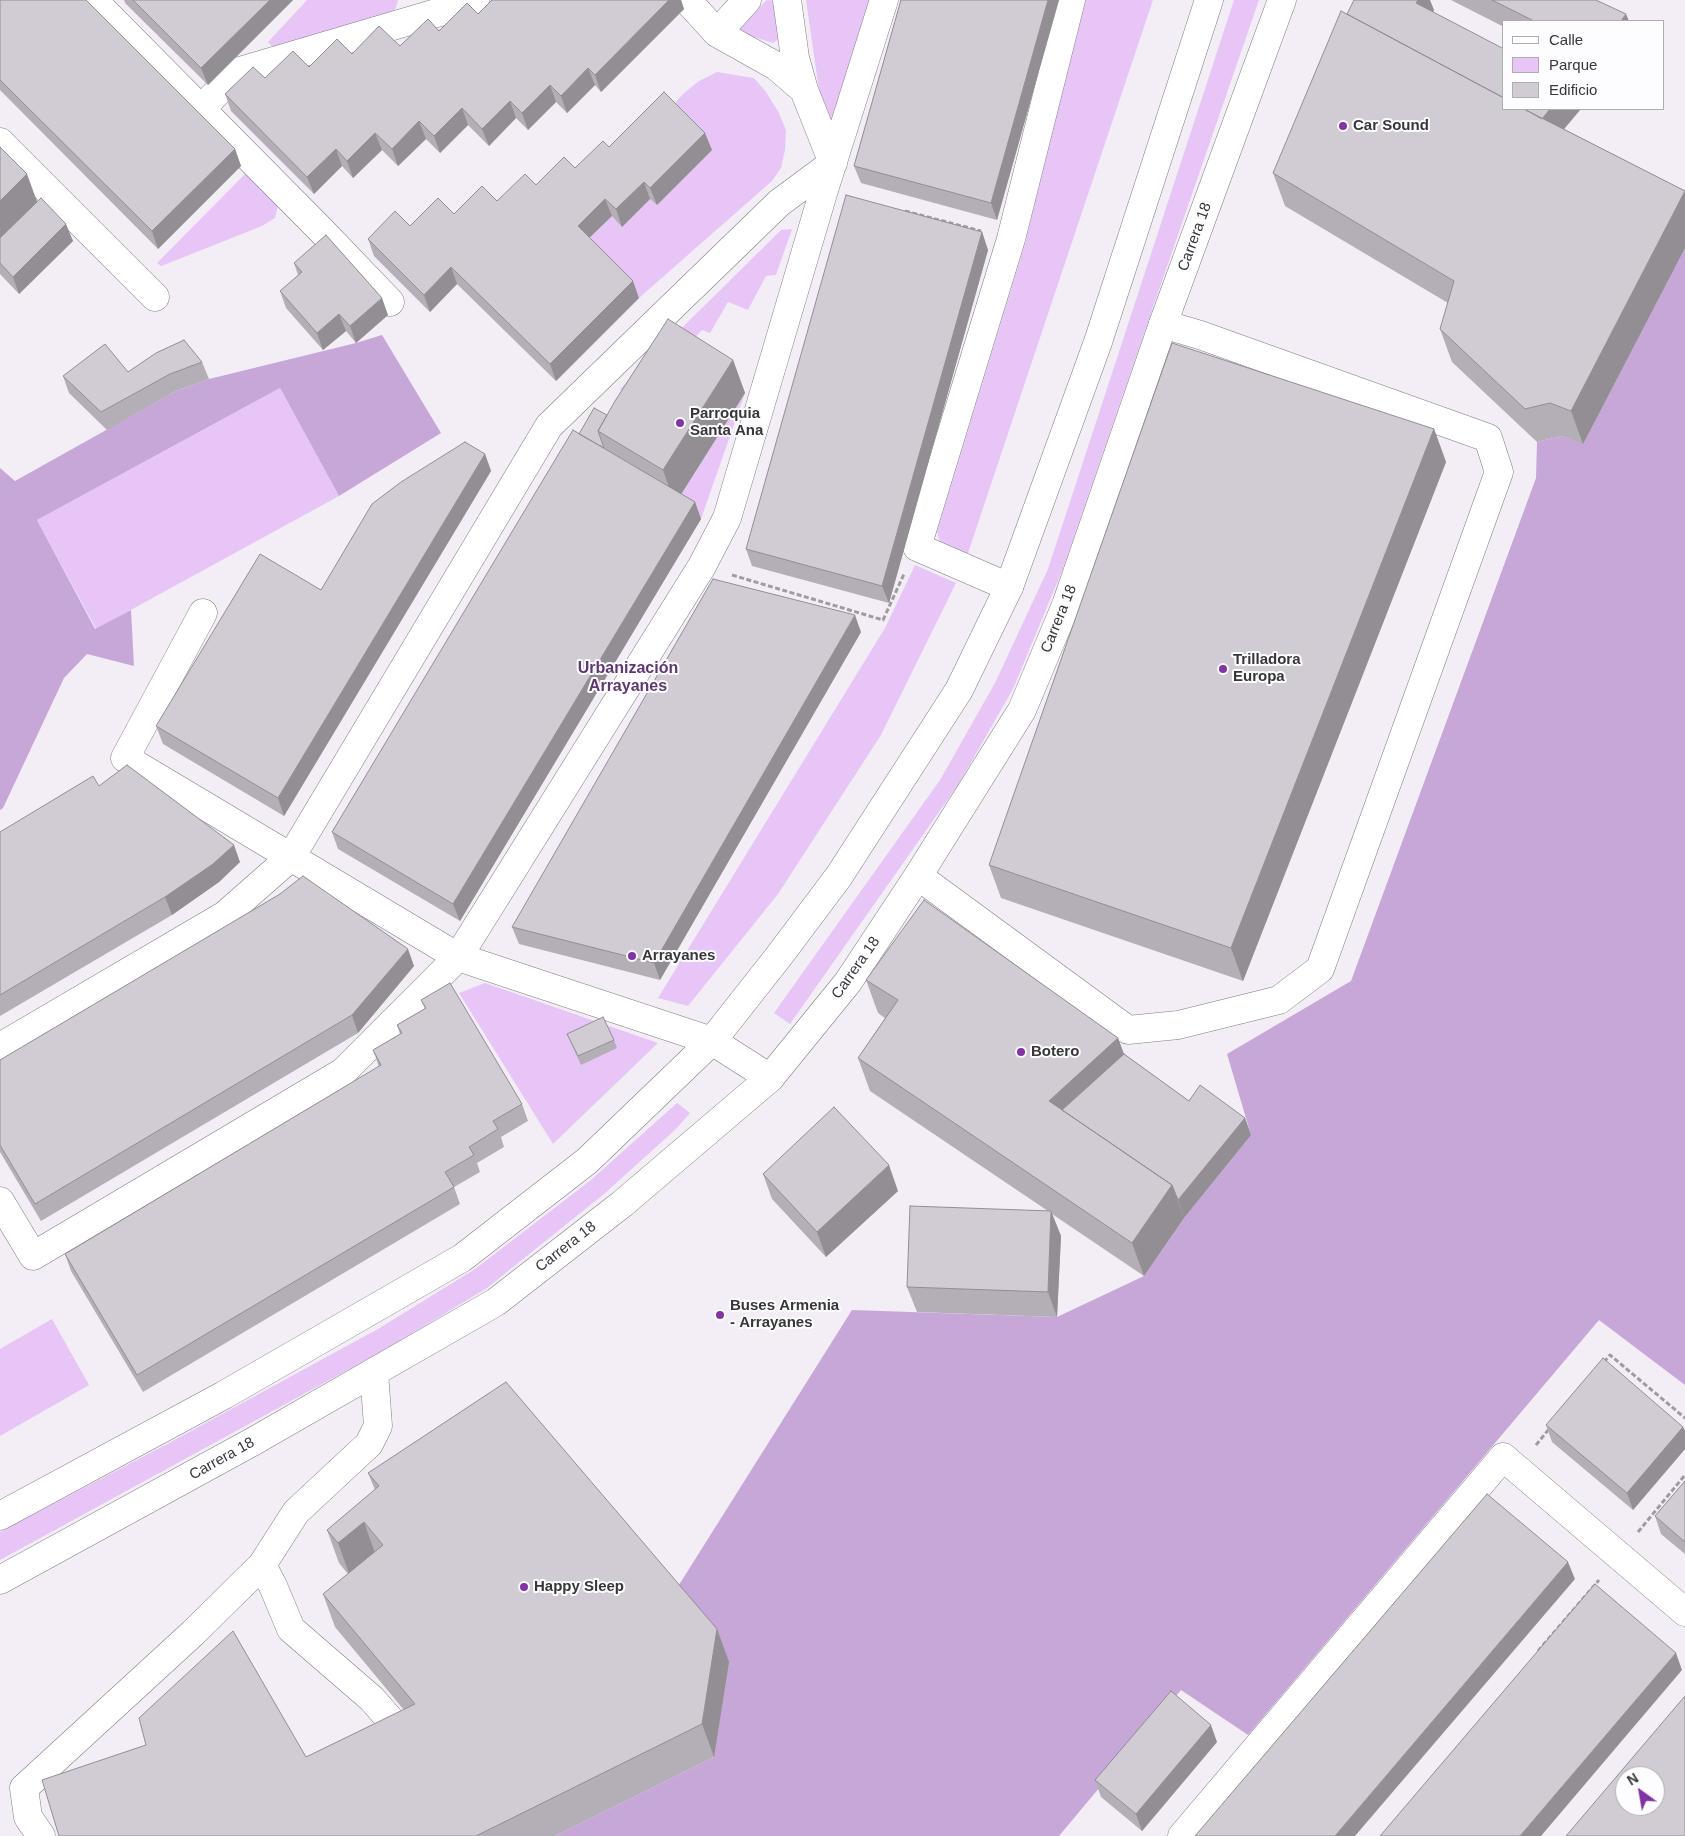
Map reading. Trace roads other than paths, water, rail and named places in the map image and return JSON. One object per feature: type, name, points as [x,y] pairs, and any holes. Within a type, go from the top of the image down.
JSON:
[{"type":"street","points":[[201,109],[237,72],[419,7],[470,3],[475,0]]},
{"type":"street","points":[[687,0],[717,33],[776,66],[804,90]]},
{"type":"street","points":[[717,33],[747,0]]},
{"type":"street","points":[[787,0],[788,20],[795,58],[804,90],[833,163]]},
{"type":"street","points":[[0,1201],[32,1256],[343,1072],[458,957],[702,566],[727,518],[833,163],[884,0]]},
{"type":"street","points":[[1009,586],[917,547],[1011,239],[1071,0]]},
{"type":"street","points":[[0,1516],[224,1395],[462,1258],[588,1161],[712,1041],[839,876],[959,690],[1009,586],[1098,342],[1209,0]]},
{"type":"street","name":"Carrera 18","points":[[0,1580],[254,1441],[496,1302],[622,1204],[770,1078],[848,982],[918,876],[1022,710],[1066,606],[1163,324],[1282,0]]},
{"type":"street","points":[[99,2],[390,302]]},
{"type":"street","points":[[0,142],[154,297]]},
{"type":"street","points":[[0,1047],[225,915],[291,857],[549,426],[779,204],[833,163]]},
{"type":"street","points":[[918,876],[1128,1030],[1178,1025],[1279,1000],[1320,968],[1499,472],[1488,438],[1200,335],[1163,324]]},
{"type":"street","points":[[203,613],[124,758],[458,957],[712,1041],[770,1078]]},
{"type":"street","points":[[41,1836],[28,1817],[24,1788],[193,1633],[262,1565],[296,1512],[369,1444],[378,1426],[374,1372]]},
{"type":"street","points":[[1182,1836],[1503,1457],[1685,1612]]},
{"type":"street","points":[[262,1565],[291,1629],[372,1699],[412,1745]]},
{"type":"place","name":"Car Sound","points":[[1343,126]]},
{"type":"place","name":"Parroquia Santa Ana","points":[[680,423]]},
{"type":"place","name":"Trilladora Europa","points":[[1223,669]]},
{"type":"place","name":"Arrayanes","points":[[632,956]]},
{"type":"place","name":"Botero","points":[[1021,1052]]},
{"type":"place","name":"Buses Armenia - Arrayanes","points":[[720,1315]]},
{"type":"place","name":"Happy Sleep","points":[[524,1587]]},
{"type":"district","name":"Urbanización Arrayanes","points":[[628,678]]}]
